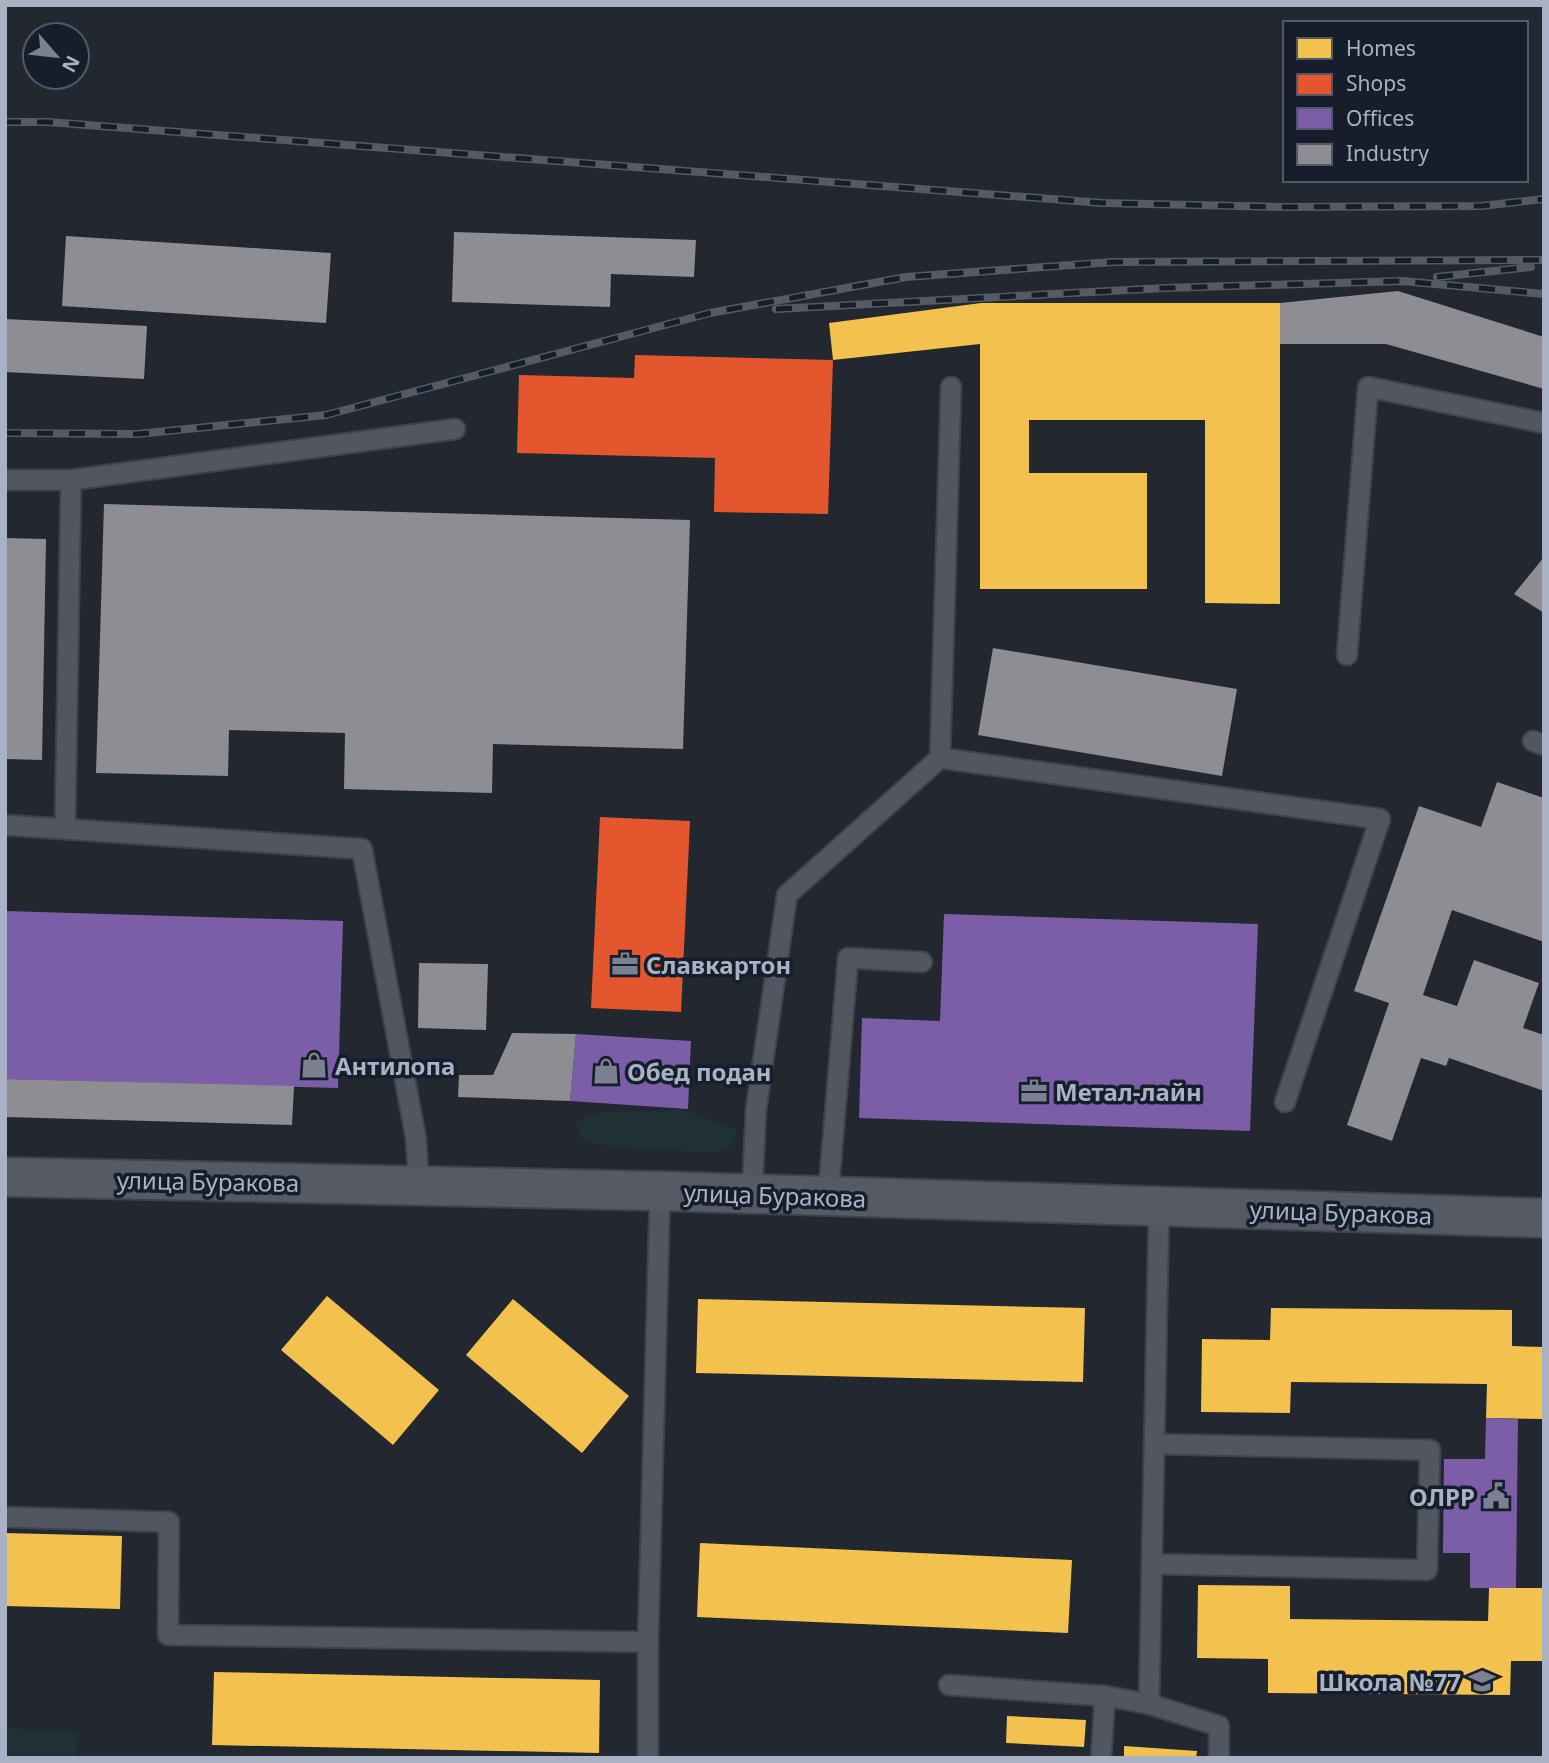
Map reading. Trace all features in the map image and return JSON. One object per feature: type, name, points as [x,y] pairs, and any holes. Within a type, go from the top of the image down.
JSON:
[{"type":"street","name":"улица Буракова","points":[[5,1177],[660,1191],[1544,1218]]},
{"type":"lane","points":[[752,1194],[756,1110],[787,895],[940,758],[951,387]]},
{"type":"lane","points":[[1348,655],[1368,387],[1544,424]]},
{"type":"lane","points":[[5,480],[71,480],[455,429]]},
{"type":"lane","points":[[65,829],[71,480]]},
{"type":"lane","points":[[940,758],[1380,819],[1285,1102]]},
{"type":"lane","points":[[5,825],[362,849],[416,1139],[419,1186]]},
{"type":"lane","points":[[828,1196],[848,958],[922,962]]},
{"type":"lane","points":[[648,1758],[648,1642],[660,1191]]},
{"type":"lane","points":[[1149,1704],[1159,1206]]},
{"type":"lane","points":[[1152,1564],[1427,1570],[1430,1450],[1154,1444]]},
{"type":"lane","points":[[5,1517],[169,1522],[168,1635],[648,1642]]},
{"type":"lane","points":[[949,1685],[1105,1696],[1149,1704],[1219,1726],[1219,1758]]},
{"type":"lane","points":[[1101,1758],[1105,1696]]},
{"type":"shaded area","points":[[681,1109],[738,1130],[733,1145],[714,1153],[600,1145],[582,1139],[576,1124],[584,1118],[608,1112]]},
{"type":"shaded area","points":[[5,1728],[77,1732],[76,1758],[5,1758]]},
{"type":"building: Homes","points":[[981,303],[1280,303],[1280,604],[1205,603],[1205,420],[1029,420],[1029,473],[1147,473],[1147,589],[980,589],[980,344],[833,360],[829,323]]},
{"type":"building: Homes","points":[[327,1296],[439,1390],[393,1445],[281,1350]]},
{"type":"building: Homes","points":[[513,1299],[629,1396],[582,1453],[466,1355]]},
{"type":"building: Homes","points":[[698,1299],[1085,1308],[1083,1382],[696,1373]]},
{"type":"building: Homes","points":[[1271,1308],[1512,1310],[1512,1346],[1544,1347],[1544,1419],[1486,1418],[1487,1384],[1291,1382],[1290,1413],[1201,1412],[1202,1339],[1270,1340]]},
{"type":"building: Homes","points":[[5,1533],[122,1536],[120,1609],[5,1606]]},
{"type":"building: Homes","points":[[700,1543],[1072,1560],[1068,1633],[697,1617]]},
{"type":"building: Homes","points":[[1198,1585],[1290,1586],[1290,1619],[1488,1621],[1489,1588],[1544,1588],[1544,1661],[1511,1661],[1510,1695],[1268,1693],[1268,1659],[1197,1658]]},
{"type":"building: Homes","points":[[214,1672],[600,1680],[599,1753],[212,1745]]},
{"type":"building: Homes","points":[[1007,1716],[1086,1720],[1084,1747],[1006,1743]]},
{"type":"building: Homes","points":[[1124,1746],[1197,1751],[1196,1758],[1124,1758]]},
{"type":"building: Shops","points":[[635,355],[833,360],[828,514],[714,512],[715,458],[517,453],[519,375],[634,378]]},
{"type":"building: Shops","points":[[600,817],[690,821],[681,1012],[591,1008]]},
{"type":"building: Offices","points":[[5,911],[343,921],[338,1088],[5,1079]]},
{"type":"building: Offices","points":[[944,914],[1258,924],[1250,1131],[859,1118],[862,1018],[940,1021]]},
{"type":"building: Offices","points":[[576,1034],[691,1041],[688,1109],[570,1101]]},
{"type":"building: Offices","points":[[1486,1418],[1518,1419],[1516,1588],[1470,1588],[1470,1553],[1443,1553],[1444,1459],[1485,1459]]},
{"type":"building: Industry","points":[[454,232],[696,240],[694,277],[611,274],[610,307],[452,302]]},
{"type":"building: Industry","points":[[66,236],[331,253],[326,323],[62,306]]},
{"type":"building: Industry","points":[[1398,291],[1544,337],[1544,389],[1386,344],[1280,344],[1280,303]]},
{"type":"building: Industry","points":[[5,319],[147,326],[144,379],[5,372]]},
{"type":"building: Industry","points":[[104,504],[690,520],[683,749],[493,744],[492,793],[344,789],[345,733],[229,730],[228,776],[96,773]]},
{"type":"building: Industry","points":[[5,538],[46,539],[42,760],[5,759]]},
{"type":"building: Industry","points":[[1544,557],[1544,613],[1514,594]]},
{"type":"building: Industry","points":[[993,648],[1237,689],[1222,776],[978,735]]},
{"type":"building: Industry","points":[[1497,782],[1544,798],[1544,942],[1452,910],[1423,995],[1457,1006],[1474,960],[1539,983],[1523,1028],[1544,1035],[1544,1091],[1449,1058],[1446,1066],[1421,1058],[1392,1141],[1347,1125],[1389,1003],[1354,991],[1419,806],[1481,827]]},
{"type":"building: Industry","points":[[419,963],[488,964],[486,1030],[418,1028]]},
{"type":"building: Industry","points":[[512,1033],[576,1034],[570,1101],[458,1097],[459,1075],[493,1075]]},
{"type":"building: Industry","points":[[5,1079],[294,1086],[292,1125],[5,1117]]},
{"type":"railway","points":[[5,122],[48,122],[1103,203],[1280,207],[1481,206],[1544,199]]},
{"type":"railway","points":[[5,433],[138,434],[326,415],[710,313],[906,277],[1113,262],[1544,260]]},
{"type":"railway","points":[[1437,277],[1531,267]]},
{"type":"railway","points":[[776,309],[1165,288],[1402,281],[1544,294]]},
{"type":"place","name":"Славкартон","points":[[625,964]]},
{"type":"place","name":"Антилопа","points":[[314,1065]]},
{"type":"place","name":"Обед подан","points":[[606,1071]]},
{"type":"place","name":"Метал-лайн","points":[[1034,1091]]},
{"type":"place","name":"ОЛРР","points":[[1496,1496]]},
{"type":"place","name":"Школа №77","points":[[1482,1681]]}]
